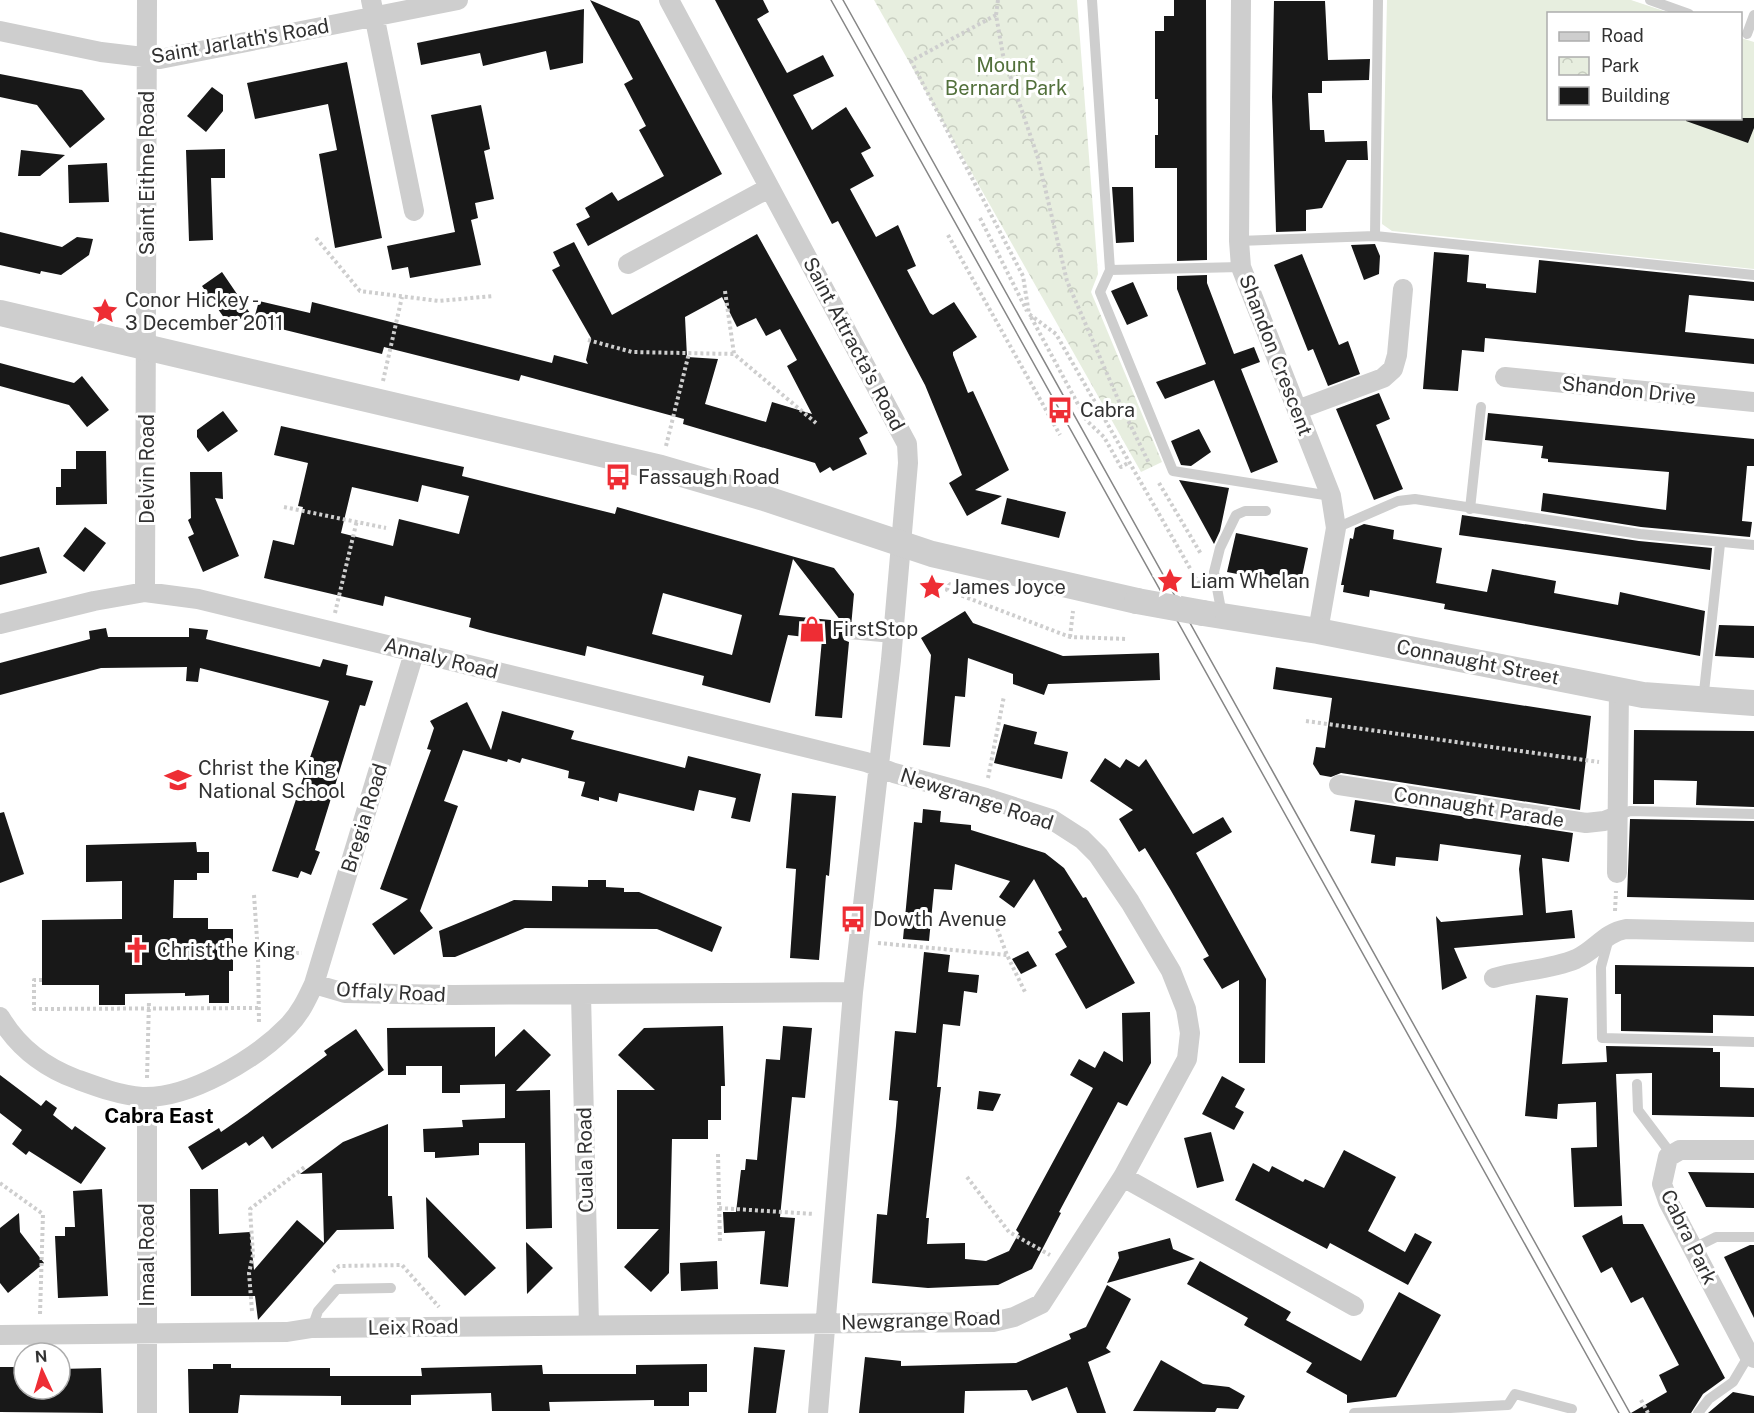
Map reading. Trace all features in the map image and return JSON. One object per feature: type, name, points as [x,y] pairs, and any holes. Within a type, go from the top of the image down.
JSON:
[{"type":"street","name":"Saint Eithne Road","points":[[147,0],[147,345]]},
{"type":"street","name":"Saint Jarlath's Road","points":[[0,31],[100,52],[147,58],[193,53],[373,8],[458,0]]},
{"type":"street","name":"Saint Attracta's Road","points":[[669,0],[903,433],[908,463],[900,545]]},
{"type":"street","name":"Shandon Crescent","points":[[1241,0],[1239,241],[1241,267],[1331,496],[1336,528],[1318,632]]},
{"type":"street","points":[[373,8],[414,212]]},
{"type":"street","points":[[628,264],[769,188]]},
{"type":"street","points":[[1297,410],[1383,378],[1393,369],[1397,355],[1403,289]]},
{"type":"street","points":[[0,313],[147,345],[661,468],[764,498],[900,545],[893,638],[853,992],[818,1413]]},
{"type":"street","name":"Delvin Road","points":[[146,592],[147,345]]},
{"type":"street","name":"Shandon Drive","points":[[1505,377],[1754,402]]},
{"type":"street","name":"Connaught Street","points":[[900,545],[947,559],[1137,601],[1210,606],[1318,632],[1619,690],[1703,701],[1754,703]]},
{"type":"street","name":"Annaly Road","points":[[0,624],[94,601],[146,592],[198,599],[866,762],[879,768]]},
{"type":"street","name":"Bregia Road","points":[[315,984],[414,653]]},
{"type":"street","points":[[1617,873],[1619,690]]},
{"type":"street","name":"Newgrange Road","points":[[826,1323],[993,1322],[1014,1317],[1041,1304],[1123,1177],[1187,1059],[1191,1033],[1186,1009],[1171,971],[1098,855],[1082,839],[1051,819],[984,797],[879,768]]},
{"type":"street","name":"Connaught Parade","points":[[1339,785],[1586,823],[1604,821],[1617,816]]},
{"type":"street","points":[[1494,978],[1575,959],[1598,946],[1610,932],[1626,929],[1754,932]]},
{"type":"street","name":"Offaly Road","points":[[0,1017],[10,1034],[24,1047],[38,1059],[65,1075],[107,1091],[147,1096],[199,1084],[230,1069],[256,1052],[288,1026],[305,1004],[315,984],[345,993],[581,995],[853,992]]},
{"type":"street","name":"Cuala Road","points":[[581,995],[589,1325]]},
{"type":"street","name":"Imaal Road","points":[[147,1096],[147,1413]]},
{"type":"street","points":[[1672,1155],[1680,1150],[1754,1150]]},
{"type":"street","name":"Cabra Park","points":[[1672,1155],[1665,1165],[1662,1184],[1668,1201],[1751,1357]]},
{"type":"street","points":[[1123,1177],[1354,1306]]},
{"type":"street","name":"Leix Road","points":[[0,1335],[287,1332],[312,1328],[826,1323]]},
{"type":"lane","points":[[1092,0],[1110,270],[1100,292],[1173,471],[1331,496]]},
{"type":"lane","points":[[1375,236],[1378,0]]},
{"type":"lane","points":[[1650,0],[1683,12]]},
{"type":"lane","points":[[1747,34],[1754,15]]},
{"type":"lane","points":[[1239,241],[1375,236],[1754,275]]},
{"type":"lane","points":[[1110,270],[1241,267]]},
{"type":"lane","points":[[1470,509],[1481,407]]},
{"type":"lane","points":[[1336,528],[1414,499],[1720,544],[1754,545]]},
{"type":"lane","points":[[1210,606],[1214,572],[1220,548],[1236,515],[1245,511],[1266,511]]},
{"type":"lane","points":[[1703,701],[1720,544]]},
{"type":"lane","points":[[849,634],[893,638]]},
{"type":"lane","points":[[1617,816],[1630,811],[1754,814]]},
{"type":"lane","points":[[1610,932],[1601,967],[1602,1038],[1754,1042]]},
{"type":"lane","points":[[1637,1084],[1638,1110],[1672,1155]]},
{"type":"lane","points":[[1694,1248],[1716,1237],[1754,1237]]},
{"type":"lane","points":[[312,1328],[318,1311],[337,1288],[391,1287]]},
{"type":"lane","points":[[1698,1413],[1709,1399],[1733,1382],[1751,1357]]},
{"type":"lane","points":[[1354,1413],[1508,1405],[1515,1394],[1572,1409]]},
{"type":"path","points":[[998,0],[996,15],[1004,55]]},
{"type":"path","points":[[996,15],[911,61],[1023,276],[1029,314],[1056,334],[1210,606]]},
{"type":"path","points":[[980,218],[1087,421],[1104,437],[1121,467],[1128,463]]},
{"type":"path","points":[[948,236],[1060,435]]},
{"type":"path","points":[[316,238],[360,291],[440,301],[493,296]]},
{"type":"path","points":[[725,291],[734,354]]},
{"type":"path","points":[[378,401],[402,297]]},
{"type":"path","points":[[588,340],[632,352],[734,354],[816,423]]},
{"type":"path","points":[[661,468],[689,353]]},
{"type":"path","points":[[284,507],[357,520],[386,528]]},
{"type":"path","points":[[330,630],[357,520]]},
{"type":"path","points":[[949,581],[947,590],[1070,637],[1128,639]]},
{"type":"path","points":[[1070,637],[1074,610]]},
{"type":"path","points":[[984,797],[1004,696]]},
{"type":"path","points":[[1306,721],[1618,765]]},
{"type":"path","points":[[254,895],[258,953],[259,1028]]},
{"type":"path","points":[[995,923],[1007,955],[1026,994]]},
{"type":"path","points":[[859,941],[1007,955]]},
{"type":"path","points":[[258,953],[324,952]]},
{"type":"path","points":[[42,980],[34,980],[34,1009],[259,1008]]},
{"type":"path","points":[[147,1096],[149,1001]]},
{"type":"path","points":[[718,1154],[720,1244]]},
{"type":"path","points":[[253,1332],[249,1273],[253,1255],[250,1209],[306,1166]]},
{"type":"path","points":[[967,1177],[1009,1232],[1066,1265]]},
{"type":"path","points":[[0,1183],[43,1214],[40,1335]]},
{"type":"path","points":[[719,1208],[835,1215]]},
{"type":"path","points":[[1641,1400],[1648,1413]]},
{"type":"green space","name":"Mount Bernard Park","points":[[874,0],[1077,0],[1098,274],[1091,292],[1162,462],[1141,472]]},
{"type":"green space","points":[[1387,0],[1631,0],[1667,12],[1547,12],[1547,120],[1742,120],[1742,38],[1754,42],[1754,269],[1392,231],[1382,224]]},
{"type":"building","points":[[590,0],[639,21],[722,174],[588,246],[576,224],[590,217],[585,208],[612,192],[618,201],[664,176],[639,130],[646,126],[624,84],[633,79]]},
{"type":"building","points":[[715,0],[763,0],[769,12],[757,19],[787,73],[823,55],[834,76],[793,95],[812,130],[846,107],[871,148],[861,153],[874,176],[850,189],[876,237],[898,225],[916,266],[907,270],[930,313],[933,315],[954,302],[977,337],[953,352],[953,355],[968,393],[973,391],[1009,470],[975,490],[1002,496],[967,516],[949,483],[962,475],[925,385],[838,221],[832,224]]},
{"type":"building","points":[[1174,0],[1206,0],[1207,260],[1177,261],[1177,168],[1155,168],[1158,99],[1155,99],[1155,31],[1164,31],[1164,16],[1174,16]]},
{"type":"building","points":[[1274,1],[1325,1],[1328,60],[1370,59],[1369,80],[1322,81],[1322,93],[1308,93],[1310,130],[1324,130],[1325,142],[1367,141],[1368,160],[1347,160],[1322,208],[1306,210],[1306,231],[1276,232],[1272,97]]},
{"type":"building","points":[[584,9],[583,63],[550,70],[546,51],[483,66],[480,53],[421,65],[417,43]]},
{"type":"building","points":[[347,62],[382,238],[335,248],[319,154],[337,150],[328,104],[255,119],[247,83]]},
{"type":"building","points":[[0,74],[82,90],[105,119],[70,148],[37,105],[0,97]]},
{"type":"building","points":[[212,87],[223,95],[223,111],[206,132],[187,116]]},
{"type":"building","points":[[481,105],[490,149],[484,151],[494,199],[475,203],[478,218],[471,220],[481,265],[410,278],[408,267],[392,270],[387,246],[455,232],[431,115]]},
{"type":"building","points":[[1754,118],[1754,128],[1748,143],[1686,121]]},
{"type":"building","points":[[225,149],[225,178],[211,178],[213,240],[189,241],[186,150]]},
{"type":"building","points":[[21,150],[65,155],[40,176],[18,176]]},
{"type":"building","points":[[107,163],[109,202],[69,203],[68,165]]},
{"type":"building","points":[[1112,187],[1133,187],[1134,242],[1116,243]]},
{"type":"building","points":[[0,232],[62,247],[77,237],[93,239],[89,255],[61,275],[41,271],[40,274],[0,265]]},
{"type":"building","points":[[757,234],[868,433],[859,438],[867,454],[833,471],[830,467],[820,473],[815,463],[683,424],[684,419],[521,375],[519,381],[384,347],[382,354],[233,317],[227,322],[202,286],[222,272],[254,319],[259,301],[310,313],[312,302],[552,363],[554,355],[588,364],[586,360],[591,338],[552,270],[560,266],[553,252],[574,242],[612,315]],"holes":[[[722,297],[737,327],[756,318],[766,336],[780,329],[797,360],[787,366],[812,414],[772,402],[766,422],[705,404],[718,359],[687,357],[685,317]]]},
{"type":"building","points":[[1375,244],[1380,256],[1379,274],[1364,280],[1351,245]]},
{"type":"building","points":[[1434,252],[1469,255],[1467,282],[1486,284],[1486,288],[1536,293],[1539,260],[1754,282],[1754,301],[1689,295],[1685,332],[1754,339],[1754,364],[1485,338],[1484,352],[1462,350],[1458,391],[1423,389]]},
{"type":"building","points":[[1302,254],[1339,345],[1348,341],[1360,374],[1328,386],[1313,349],[1308,351],[1274,265]]},
{"type":"building","points":[[1207,275],[1207,283],[1234,354],[1254,347],[1260,362],[1241,369],[1278,462],[1251,473],[1214,380],[1165,399],[1156,382],[1206,364],[1177,289],[1177,276]]},
{"type":"building","points":[[1133,282],[1148,316],[1127,325],[1111,291]]},
{"type":"building","points":[[0,363],[74,383],[82,376],[109,410],[87,427],[69,405],[0,386]]},
{"type":"building","points":[[1379,393],[1390,419],[1376,425],[1403,489],[1374,500],[1336,409]]},
{"type":"building","points":[[223,411],[238,431],[208,452],[197,437],[197,430]]},
{"type":"building","points":[[1488,413],[1754,439],[1754,466],[1747,466],[1742,521],[1752,522],[1750,537],[1641,527],[1541,511],[1543,493],[1666,510],[1669,472],[1548,462],[1548,459],[1541,458],[1543,446],[1485,440]]},
{"type":"building","points":[[281,426],[464,467],[462,476],[615,514],[617,507],[834,568],[854,594],[851,627],[845,628],[842,633],[844,640],[849,642],[842,718],[815,716],[822,639],[788,635],[770,703],[702,685],[704,676],[587,646],[585,656],[487,632],[469,627],[471,618],[385,596],[383,606],[264,578],[273,540],[294,545],[303,507],[298,506],[308,463],[274,455]],"holes":[[[422,485],[469,496],[459,534],[399,519],[393,546],[341,533],[352,487],[418,502]],[[793,559],[841,621],[779,615]],[[663,593],[742,615],[732,655],[652,634]]]},
{"type":"building","points":[[1199,429],[1211,452],[1191,466],[1181,465],[1171,441]]},
{"type":"building","points":[[76,451],[106,451],[107,504],[56,505],[56,487],[61,487],[61,469],[76,469]]},
{"type":"building","points":[[190,472],[222,472],[223,499],[215,498],[239,556],[203,572],[188,537],[194,534],[188,520],[191,518]]},
{"type":"building","points":[[1179,480],[1229,488],[1220,531],[1214,544]]},
{"type":"building","points":[[1007,498],[1066,512],[1059,538],[1001,524]]},
{"type":"building","points":[[1462,515],[1639,541],[1712,548],[1710,570],[1459,535]]},
{"type":"building","points":[[1364,524],[1394,530],[1393,539],[1442,548],[1436,583],[1487,592],[1492,569],[1556,581],[1554,593],[1618,605],[1620,592],[1705,611],[1700,656],[1444,609],[1445,604],[1370,590],[1369,597],[1343,592],[1344,585],[1341,585],[1350,538],[1353,539],[1355,528]]},
{"type":"building","points":[[85,527],[106,543],[84,572],[63,556]]},
{"type":"building","points":[[1236,533],[1308,548],[1300,586],[1227,572]]},
{"type":"building","points":[[39,547],[47,573],[0,585],[0,557]]},
{"type":"building","points":[[965,611],[973,623],[1063,656],[1159,653],[1160,680],[1048,684],[1044,695],[1013,684],[1013,674],[968,658],[965,697],[955,696],[950,747],[923,745],[931,655],[921,638]]},
{"type":"building","points":[[1719,625],[1754,626],[1754,658],[1715,656]]},
{"type":"building","points":[[106,628],[108,637],[189,637],[189,628],[208,630],[206,639],[320,667],[323,659],[348,665],[346,675],[373,681],[365,706],[360,705],[315,850],[320,852],[311,875],[301,871],[298,878],[272,871],[329,701],[200,668],[198,682],[186,681],[187,667],[101,668],[0,695],[0,663],[90,639],[89,631]]},
{"type":"building","points":[[1276,667],[1591,716],[1580,810],[1341,773],[1331,777],[1320,775],[1313,764],[1316,747],[1325,748],[1332,698],[1273,689]]},
{"type":"building","points":[[467,702],[491,750],[502,711],[574,731],[571,739],[685,768],[688,756],[761,774],[750,822],[731,818],[736,798],[699,790],[694,811],[619,793],[617,802],[599,797],[599,801],[581,796],[585,782],[568,778],[569,771],[522,758],[520,763],[508,759],[507,762],[463,750],[444,801],[458,806],[420,911],[433,928],[394,955],[372,924],[408,899],[380,889],[431,750],[427,749],[434,728],[430,721]]},
{"type":"building","points":[[1004,724],[1037,732],[1034,744],[1068,752],[1062,779],[994,763]]},
{"type":"building","points":[[1634,730],[1754,731],[1754,807],[1696,805],[1697,781],[1654,780],[1654,804],[1633,804]]},
{"type":"building","points":[[1105,758],[1120,768],[1126,759],[1139,767],[1146,759],[1193,834],[1223,817],[1232,832],[1196,853],[1266,979],[1265,1063],[1239,1063],[1239,980],[1222,989],[1203,959],[1209,956],[1170,889],[1145,848],[1139,852],[1119,819],[1133,810],[1090,781]]},
{"type":"building","points":[[792,793],[836,796],[829,876],[826,875],[819,960],[790,958],[796,869],[786,868]]},
{"type":"building","points":[[1355,800],[1573,833],[1569,862],[1542,858],[1546,913],[1572,910],[1575,938],[1454,948],[1467,978],[1442,990],[1436,916],[1441,922],[1523,915],[1519,869],[1521,855],[1440,844],[1438,861],[1396,857],[1395,866],[1371,863],[1375,835],[1350,831]]},
{"type":"building","points":[[923,809],[941,811],[940,822],[971,825],[971,830],[1045,853],[1064,868],[1083,898],[1086,897],[1135,983],[1086,1009],[1055,954],[1067,947],[1058,932],[1062,930],[1034,879],[1014,908],[999,897],[1010,881],[955,864],[952,890],[934,889],[929,941],[903,939],[914,822],[922,823]]},
{"type":"building","points":[[4,812],[24,874],[0,883],[0,813]]},
{"type":"building","points":[[1630,819],[1754,821],[1754,900],[1627,897]]},
{"type":"building","name":"Christ the King","points":[[196,842],[197,852],[209,852],[209,873],[197,873],[197,880],[174,880],[173,918],[208,918],[208,929],[233,929],[233,971],[229,971],[229,1003],[209,1003],[209,995],[185,996],[185,993],[125,994],[125,1005],[99,1005],[99,985],[42,985],[42,920],[122,919],[122,881],[86,882],[86,845]]},
{"type":"building","points":[[588,880],[606,880],[606,887],[624,888],[624,892],[639,892],[722,927],[712,952],[657,929],[525,928],[455,957],[443,957],[439,931],[514,900],[552,901],[552,886],[588,887]]},
{"type":"building","points":[[1028,951],[1037,966],[1021,974],[1012,959]]},
{"type":"building","points":[[924,952],[950,955],[948,972],[979,975],[977,993],[964,991],[960,1026],[943,1024],[937,1087],[941,1087],[926,1218],[929,1218],[927,1244],[965,1243],[965,1259],[986,1261],[1009,1251],[1019,1233],[1016,1230],[1093,1088],[1070,1075],[1079,1059],[1095,1068],[1104,1051],[1123,1062],[1122,1013],[1150,1012],[1151,1063],[1127,1106],[1118,1102],[1059,1212],[1061,1213],[1032,1269],[998,1285],[928,1288],[872,1283],[877,1214],[887,1215],[896,1126],[898,1101],[889,1100],[895,1031],[916,1033]]},
{"type":"building","points":[[1615,965],[1754,967],[1754,1016],[1713,1015],[1713,1033],[1621,1031],[1621,994],[1615,994]]},
{"type":"building","points":[[1536,995],[1568,998],[1562,1064],[1607,1062],[1606,1046],[1713,1048],[1713,1052],[1720,1052],[1720,1087],[1754,1088],[1754,1117],[1652,1115],[1652,1073],[1616,1074],[1622,1206],[1574,1207],[1571,1148],[1597,1147],[1596,1102],[1558,1104],[1557,1119],[1525,1116]]},
{"type":"building","points":[[723,1026],[725,1086],[721,1086],[721,1120],[708,1120],[708,1139],[672,1139],[669,1273],[651,1292],[624,1267],[659,1229],[617,1229],[617,1090],[655,1090],[618,1055],[644,1028]]},
{"type":"building","points":[[783,1026],[812,1028],[805,1098],[792,1097],[780,1217],[795,1218],[788,1287],[760,1284],[765,1231],[724,1233],[723,1212],[736,1212],[741,1170],[745,1170],[746,1159],[757,1160],[766,1059],[780,1060]]},
{"type":"building","points":[[495,1027],[495,1057],[524,1029],[551,1055],[516,1091],[550,1090],[552,1228],[526,1229],[525,1143],[479,1143],[479,1155],[435,1158],[435,1152],[424,1152],[423,1129],[463,1127],[462,1120],[505,1118],[505,1084],[460,1085],[460,1093],[442,1093],[442,1066],[406,1066],[406,1075],[388,1075],[387,1028]]},
{"type":"building","points":[[356,1029],[384,1070],[272,1149],[263,1136],[249,1146],[246,1142],[202,1170],[188,1147],[219,1128],[221,1132],[247,1114],[327,1055],[324,1051]]},
{"type":"building","points":[[0,1075],[41,1106],[46,1100],[57,1108],[53,1115],[72,1130],[75,1126],[106,1148],[81,1184],[29,1151],[26,1155],[12,1144],[22,1130],[0,1113]]},
{"type":"building","points":[[1222,1076],[1245,1089],[1235,1107],[1244,1112],[1234,1130],[1202,1114]]},
{"type":"building","points":[[979,1091],[1001,1094],[993,1111],[977,1109]]},
{"type":"building","points":[[388,1124],[388,1196],[392,1196],[394,1229],[337,1230],[258,1320],[255,1296],[191,1296],[190,1189],[218,1189],[219,1234],[250,1232],[254,1270],[297,1220],[324,1243],[322,1173],[300,1174],[343,1142]]},
{"type":"building","points":[[1211,1132],[1224,1181],[1197,1188],[1184,1138]]},
{"type":"building","points":[[1344,1150],[1396,1177],[1368,1231],[1405,1252],[1415,1233],[1432,1242],[1408,1285],[1330,1243],[1327,1249],[1235,1200],[1253,1163],[1269,1172],[1272,1166],[1303,1182],[1305,1179],[1324,1188]]},
{"type":"building","points":[[1688,1172],[1754,1173],[1754,1208],[1706,1207]]},
{"type":"building","points":[[102,1189],[108,1296],[58,1298],[55,1236],[65,1236],[65,1227],[75,1227],[73,1191]]},
{"type":"building","points":[[426,1197],[496,1268],[465,1296],[428,1257]]},
{"type":"building","points":[[19,1213],[20,1232],[44,1263],[8,1293],[0,1283],[0,1228]]},
{"type":"building","points":[[1622,1215],[1623,1224],[1643,1224],[1725,1378],[1703,1394],[1691,1413],[1631,1413],[1667,1392],[1659,1375],[1679,1365],[1643,1297],[1631,1303],[1612,1267],[1601,1273],[1582,1236]]},
{"type":"building","points":[[1170,1238],[1173,1249],[1195,1259],[1107,1283],[1119,1258],[1118,1252]]},
{"type":"building","points":[[526,1242],[553,1268],[527,1294]]},
{"type":"building","points":[[1754,1245],[1754,1318],[1724,1257]]},
{"type":"building","points":[[717,1261],[718,1289],[681,1291],[680,1263]]},
{"type":"building","points":[[1200,1261],[1291,1312],[1286,1320],[1361,1361],[1399,1292],[1441,1315],[1396,1397],[1347,1403],[1347,1395],[1306,1372],[1312,1363],[1244,1325],[1248,1318],[1187,1284]]},
{"type":"building","points":[[1107,1285],[1131,1299],[1106,1348],[1111,1352],[1088,1362],[1106,1413],[1077,1413],[1067,1387],[1032,1401],[1027,1390],[965,1391],[964,1413],[859,1413],[865,1357],[901,1361],[901,1366],[1016,1363],[1071,1339],[1069,1334],[1086,1327]]},
{"type":"building","points":[[754,1347],[785,1350],[776,1413],[748,1413]]},
{"type":"building","points":[[1161,1360],[1203,1384],[1229,1387],[1245,1396],[1238,1409],[1217,1408],[1215,1412],[1133,1411]]},
{"type":"building","points":[[213,1364],[231,1364],[231,1368],[330,1368],[330,1376],[422,1376],[421,1368],[542,1365],[543,1374],[636,1374],[636,1365],[707,1364],[707,1392],[689,1392],[689,1406],[654,1406],[654,1400],[549,1402],[550,1411],[492,1411],[491,1393],[411,1395],[411,1405],[341,1405],[341,1396],[240,1395],[238,1413],[189,1413],[188,1369],[213,1369]]},
{"type":"building","points":[[0,1367],[12,1367],[12,1401],[72,1401],[72,1369],[101,1368],[103,1413],[0,1412]]},
{"type":"building","points":[[1733,1392],[1754,1396],[1754,1413],[1708,1413]]},
{"type":"tram line","points":[[831,0],[1619,1413]]},
{"type":"tram line","points":[[843,0],[1630,1413]]},
{"type":"place","name":"Conor Hickey - 3 December 2011","points":[[105,311]]},
{"type":"place","name":"Cabra","points":[[1060,410]]},
{"type":"place","name":"Fassaugh Road","points":[[618,477]]},
{"type":"place","name":"Liam Whelan","points":[[1170,581]]},
{"type":"place","name":"James Joyce","points":[[932,587]]},
{"type":"place","name":"FirstStop","points":[[812,629]]},
{"type":"place","name":"Christ the King National School","points":[[178,780]]},
{"type":"place","name":"Dowth Avenue","points":[[853,919]]},
{"type":"place","name":"Christ the King","points":[[137,950]]},
{"type":"district","name":"Cabra East","points":[[159,1115]]}]
